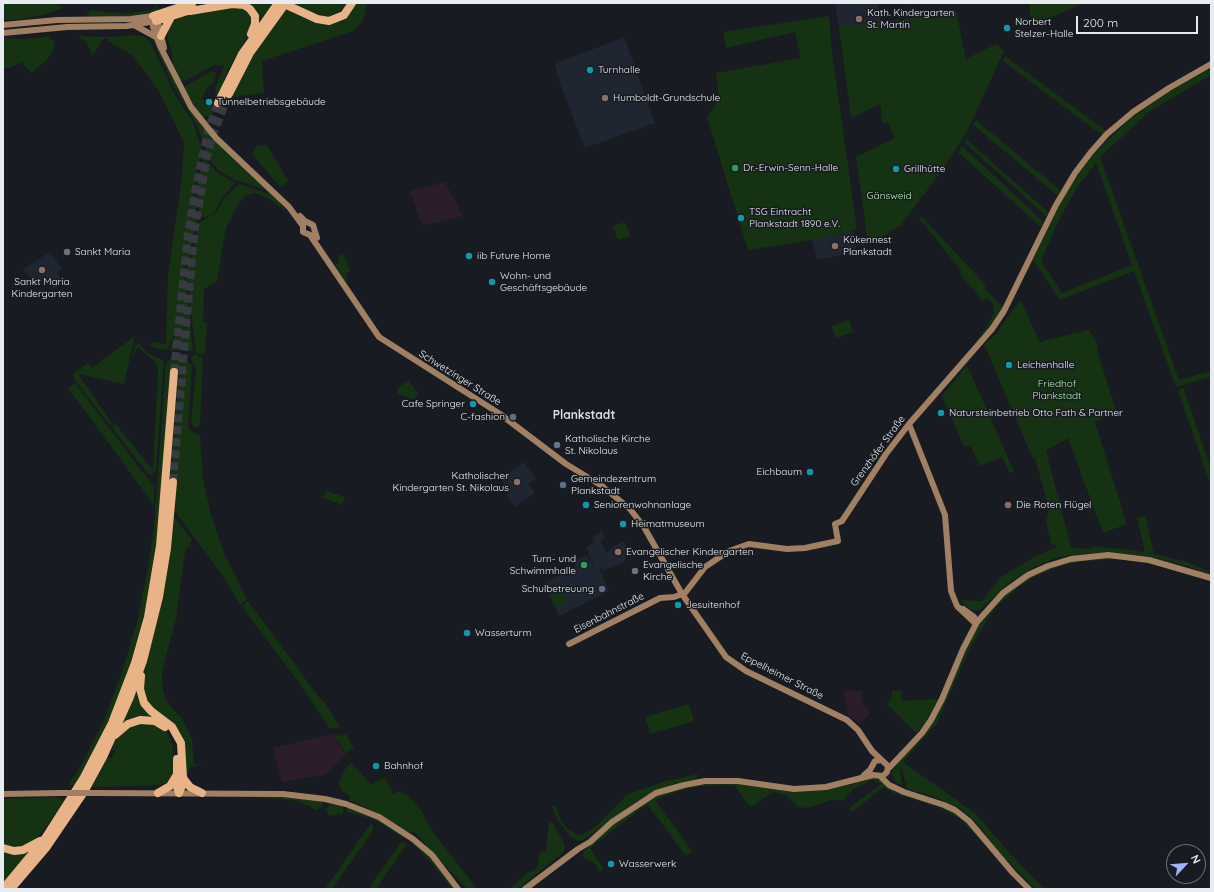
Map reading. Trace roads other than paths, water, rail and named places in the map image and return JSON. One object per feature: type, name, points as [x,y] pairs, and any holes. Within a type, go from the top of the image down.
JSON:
[{"type":"highway","points":[[154,19],[208,3]]},
{"type":"highway","points":[[218,102],[234,68],[249,42],[278,3]]},
{"type":"highway","points":[[282,3],[317,19],[329,21],[344,14],[350,3]]},
{"type":"highway","points":[[154,19],[171,17],[191,7],[235,4],[246,6],[252,11],[255,18],[249,42]]},
{"type":"highway","points":[[229,94],[250,53],[289,5]]},
{"type":"highway","points":[[158,36],[171,17]]},
{"type":"highway","points":[[3,889],[46,837],[84,779],[109,729],[130,677],[146,624],[160,546],[174,372]]},
{"type":"highway","points":[[158,793],[170,786],[180,776],[182,751],[178,737],[172,727],[148,707],[142,696],[140,684],[143,661],[161,584],[173,482]]},
{"type":"highway","points":[[11,889],[46,848],[84,792],[112,738],[143,661]]},
{"type":"highway","points":[[112,738],[124,727],[136,721],[146,720],[159,723],[168,730],[175,742],[182,786],[179,793]]},
{"type":"highway","points":[[180,776],[190,787],[202,793]]},
{"type":"highway","points":[[3,848],[14,851],[23,850],[46,837]]},
{"type":"street","points":[[3,25],[57,20],[154,19]]},
{"type":"street","points":[[3,33],[67,27],[134,25],[154,19]]},
{"type":"street","points":[[154,19],[165,56],[182,92],[204,124],[220,142],[295,213],[305,225]]},
{"type":"street","points":[[134,25],[158,36]]},
{"type":"street","name":"Grenzhöfer Straße","points":[[682,594],[689,589],[705,567],[729,551],[749,544],[786,549],[806,548],[838,540],[835,524],[842,521],[886,454],[909,424],[992,329],[1005,310],[1056,205],[1090,152],[1133,112],[1169,88],[1211,64]]},
{"type":"street","points":[[305,225],[313,225],[312,233],[303,232],[305,225]]},
{"type":"street","name":"Schwetzinger Straße","points":[[312,233],[322,251],[379,337],[500,414],[559,459],[603,487],[624,503],[644,527],[682,594]]},
{"type":"street","points":[[909,424],[945,515],[949,584],[952,597],[957,606],[976,623]]},
{"type":"street","points":[[525,889],[632,808],[656,793],[705,780],[738,781],[805,789],[826,787],[878,775],[888,770],[903,752],[922,734],[931,720],[976,623],[985,611],[1003,594],[1028,575],[1048,566],[1071,559],[1094,556],[1128,556],[1177,567],[1211,578]]},
{"type":"street","name":"Eisenbahnstraße","points":[[568,644],[660,598],[682,594]]},
{"type":"street","name":"Eppelheimer Straße","points":[[682,594],[718,647],[731,662],[746,671],[847,720],[858,730],[868,746],[883,760],[888,770]]},
{"type":"street","points":[[952,597],[971,615],[976,623]]},
{"type":"street","points":[[971,615],[980,614],[985,611]]},
{"type":"street","name":"Eppelheimer Straße","points":[[868,746],[873,766],[878,775]]},
{"type":"street","points":[[860,778],[873,766],[883,760],[903,752]]},
{"type":"street","points":[[888,770],[889,779],[898,790]]},
{"type":"street","points":[[878,775],[898,790],[944,805],[969,821],[1013,873],[1029,889]]},
{"type":"street","points":[[3,794],[202,793],[298,795],[346,804],[380,817],[413,839],[432,855],[458,889]]},
{"type":"tunnel","points":[[173,482],[194,234],[207,156],[214,132],[229,94]]},
{"type":"tunnel","points":[[174,372],[188,234],[208,131],[218,103]]},
{"type":"place","name":"Kath. Kindergarten St. Martin","points":[[859,19]]},
{"type":"place","name":"Norbert Stelzer-Halle","points":[[1007,28]]},
{"type":"place","name":"Turnhalle","points":[[590,70]]},
{"type":"place","name":"Humboldt-Grundschule","points":[[605,98]]},
{"type":"place","name":"Tunnelbetriebsgebäude","points":[[209,102]]},
{"type":"place","name":"Dr.-Erwin-Senn-Halle","points":[[735,168]]},
{"type":"place","name":"Grillhütte","points":[[896,169]]},
{"type":"place","name":"TSG Eintracht Plankstadt 1890 e.V.","points":[[741,218]]},
{"type":"place","name":"Kükennest Plankstadt","points":[[835,246]]},
{"type":"place","name":"Sankt Maria","points":[[67,252]]},
{"type":"place","name":"iib Future Home","points":[[469,256]]},
{"type":"place","name":"Sankt Maria Kindergarten","points":[[42,270]]},
{"type":"place","name":"Wohn- und Geschäftsgebäude","points":[[492,282]]},
{"type":"place","name":"Leichenhalle","points":[[1009,365]]},
{"type":"place","name":"Cafe Springer","points":[[473,404]]},
{"type":"place","name":"Natursteinbetrieb Otto Fath & Partner","points":[[941,413]]},
{"type":"place","name":"C-fashion","points":[[513,417]]},
{"type":"place","name":"Katholische Kirche St. Nikolaus","points":[[557,445]]},
{"type":"place","name":"Eichbaum","points":[[810,472]]},
{"type":"place","name":"Katholischer Kindergarten St. Nikolaus","points":[[517,482]]},
{"type":"place","name":"Gemeindezentrum Plankstadt","points":[[563,485]]},
{"type":"place","name":"Seniorenwohnanlage","points":[[586,505]]},
{"type":"place","name":"Die Roten Flügel","points":[[1008,505]]},
{"type":"place","name":"Heimatmuseum","points":[[623,524]]},
{"type":"place","name":"Evangelischer Kindergarten","points":[[618,552]]},
{"type":"place","name":"Turn- und Schwimmhalle","points":[[584,565]]},
{"type":"place","name":"Evangelische Kirche","points":[[635,571]]},
{"type":"place","name":"Schulbetreuung","points":[[602,589]]},
{"type":"place","name":"Jesuitenhof","points":[[678,605]]},
{"type":"place","name":"Wasserturm","points":[[467,633]]},
{"type":"place","name":"Bahnhof","points":[[376,766]]},
{"type":"place","name":"Wasserwerk","points":[[611,864]]},
{"type":"district","name":"Plankstadt","points":[[584,415]]},
{"type":"park label","name":"Gänsweid","points":[[889,196]]},
{"type":"park label","name":"Friedhof Plankstadt","points":[[1057,390]]}]
